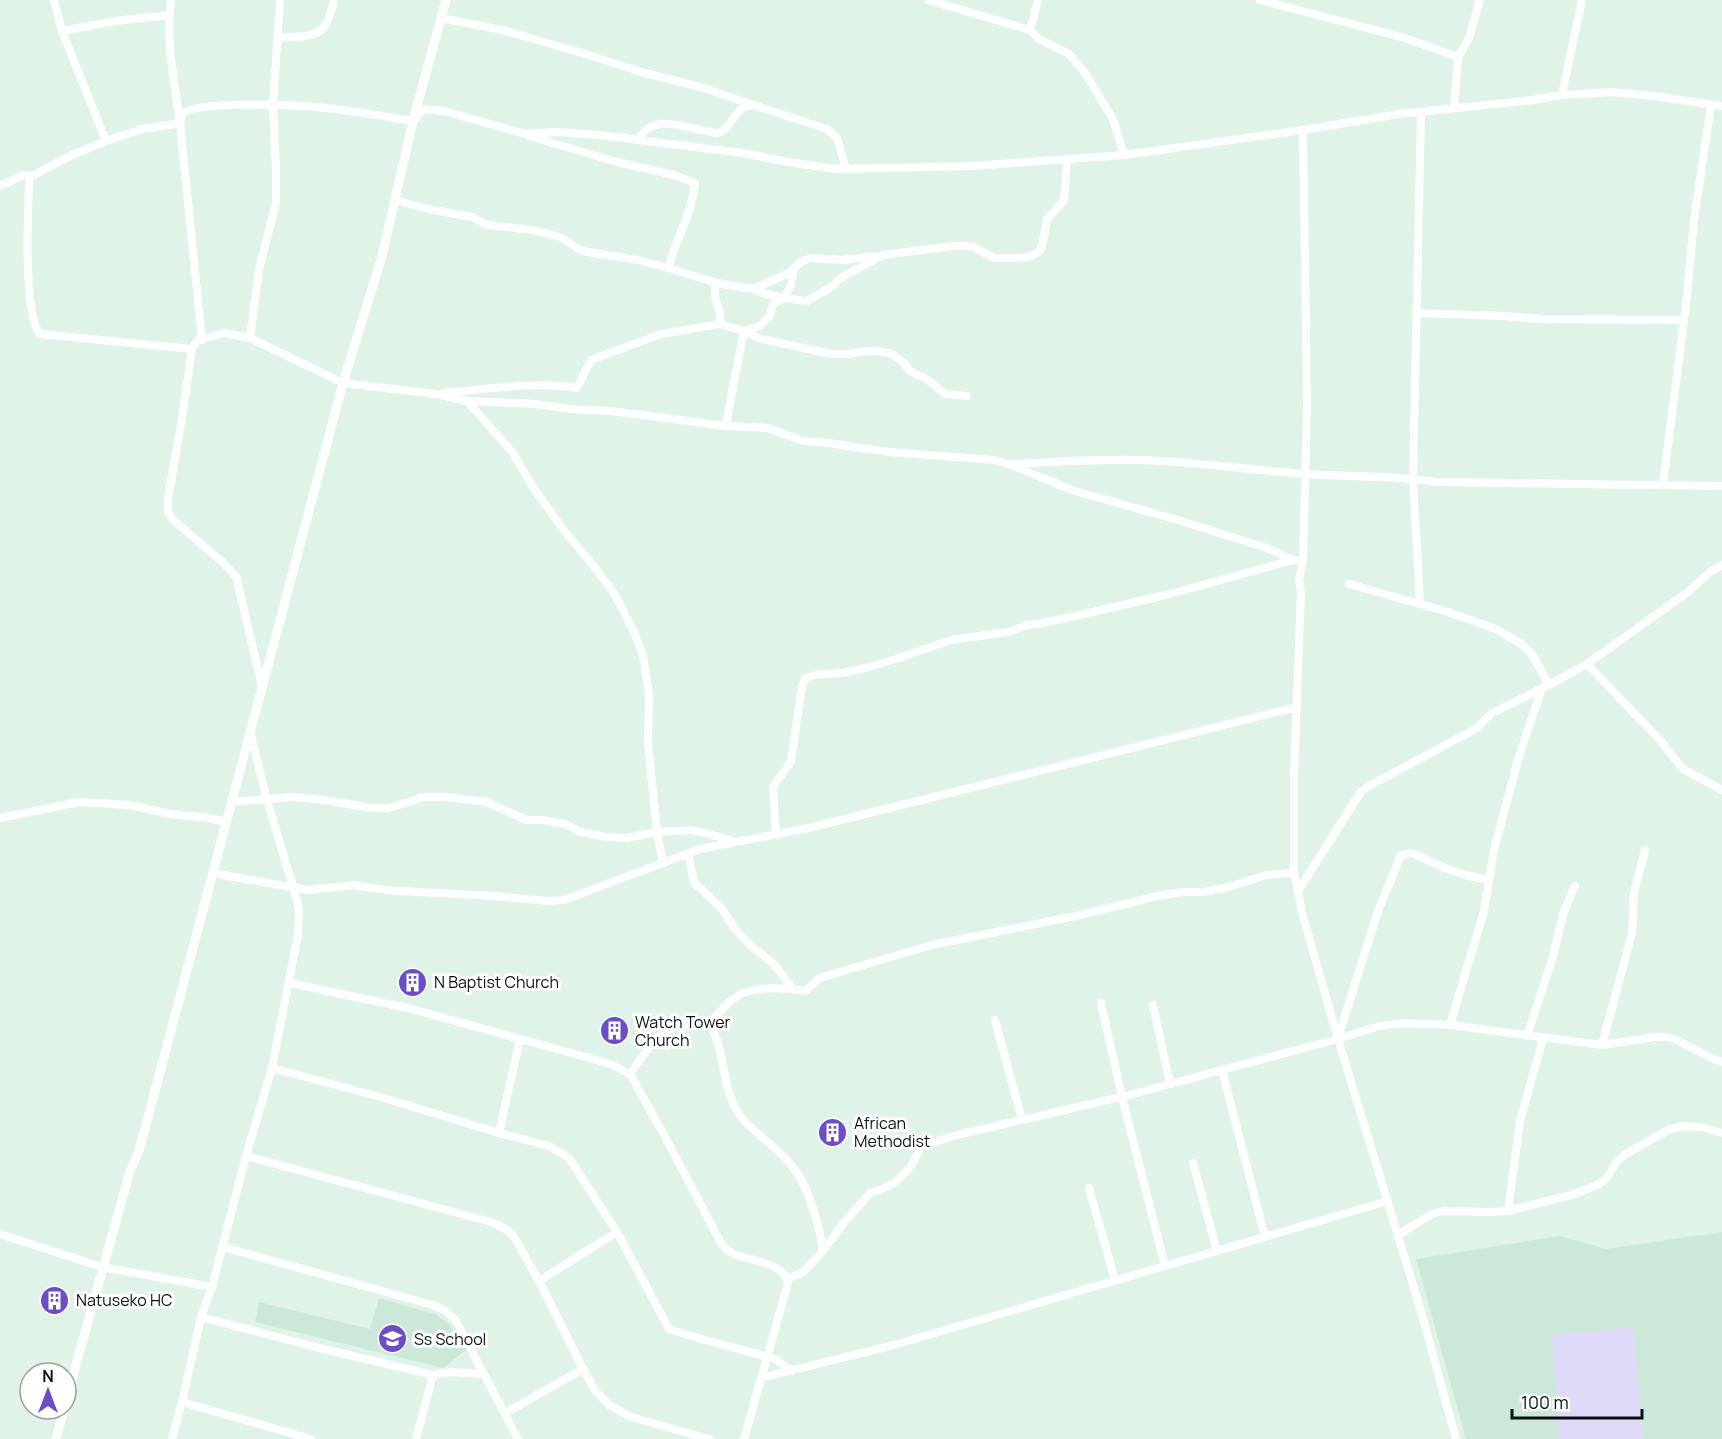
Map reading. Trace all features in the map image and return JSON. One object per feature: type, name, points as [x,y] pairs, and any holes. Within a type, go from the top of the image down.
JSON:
[{"type":"street","points":[[54,0],[62,31],[106,141]]},
{"type":"street","points":[[171,0],[170,58],[180,123],[202,340]]},
{"type":"street","points":[[250,338],[259,269],[276,203],[273,105],[280,0]]},
{"type":"street","points":[[277,38],[316,34],[323,30],[330,18],[334,0]]},
{"type":"street","points":[[77,1361],[130,1171],[139,1151],[343,384],[382,256],[413,122],[446,0]]},
{"type":"street","points":[[928,0],[1030,30],[1039,39],[1069,54],[1085,73],[1113,119],[1124,155]]},
{"type":"street","points":[[1030,30],[1038,0]]},
{"type":"street","points":[[1260,0],[1405,38],[1458,57]]},
{"type":"street","points":[[1454,108],[1458,57],[1469,38],[1480,0]]},
{"type":"street","points":[[1562,95],[1582,0]]},
{"type":"street","points":[[62,31],[115,21],[169,15]]},
{"type":"street","points":[[442,18],[506,31],[737,98],[827,129],[837,138],[846,169]]},
{"type":"street","points":[[525,134],[557,132],[638,139],[846,169],[971,166],[1124,155],[1399,114],[1562,95],[1611,92],[1722,106]]},
{"type":"street","points":[[180,123],[184,114],[189,110],[207,105],[315,107],[413,122]]},
{"type":"street","points":[[638,139],[644,130],[662,123],[717,133],[727,127],[743,108],[753,105]]},
{"type":"street","points":[[1663,484],[1694,220],[1711,105]]},
{"type":"street","points":[[413,122],[424,109],[444,111],[572,150],[674,175],[695,183],[694,196],[688,215],[668,268]]},
{"type":"street","points":[[1420,112],[1413,479],[1420,604]]},
{"type":"street","points":[[180,123],[142,129],[106,141],[72,155],[30,177],[30,300],[35,327],[40,334],[192,348]]},
{"type":"street","points":[[1303,130],[1307,329],[1303,561],[1299,580],[1301,592],[1294,775],[1294,873],[1303,916],[1338,1039],[1421,1311],[1456,1439]]},
{"type":"street","points":[[753,290],[789,273],[801,262],[810,258],[843,260],[953,246],[972,246],[994,258],[1029,257],[1036,254],[1042,247],[1047,219],[1064,200],[1067,160]]},
{"type":"street","points":[[0,186],[24,175],[32,176]]},
{"type":"street","points":[[395,200],[472,218],[487,225],[532,230],[560,237],[582,251],[638,260],[715,282],[807,301],[833,286],[839,279],[883,255]]},
{"type":"street","points":[[744,331],[760,326],[770,316],[773,304],[784,298],[791,285],[794,269]]},
{"type":"street","points":[[715,282],[720,324]]},
{"type":"street","points":[[1416,313],[1541,319],[1684,320]]},
{"type":"street","points":[[435,394],[523,386],[556,385],[578,388],[591,360],[662,334],[720,324],[758,338],[815,352],[849,354],[876,351],[892,354],[910,371],[928,380],[945,394],[967,396]]},
{"type":"street","points":[[726,426],[744,331]]},
{"type":"street","points":[[262,686],[236,576],[172,519],[168,510],[192,348],[198,340],[225,333],[250,338],[343,384],[435,394],[467,401],[536,404],[726,426],[768,428],[803,441],[890,452],[994,460],[1072,490],[1201,527],[1268,548],[1293,560],[1303,561]]},
{"type":"street","points":[[467,401],[513,453],[533,487],[562,528],[615,595],[634,632],[643,655],[649,694],[648,743],[657,832],[663,863]]},
{"type":"street","points":[[1011,465],[1138,460],[1305,474],[1413,479],[1436,483],[1722,486]]},
{"type":"street","points":[[777,835],[773,788],[791,761],[802,686],[806,678],[869,667],[951,640],[1008,632],[1024,626],[1170,594],[1293,560]]},
{"type":"street","points":[[1298,891],[1361,792],[1403,766],[1468,733],[1492,712],[1587,664],[1722,565]]},
{"type":"street","points":[[1349,584],[1448,612],[1496,629],[1532,654],[1545,687],[1519,756],[1494,850],[1484,911],[1450,1025]]},
{"type":"street","points":[[1587,664],[1658,738],[1683,770],[1722,790]]},
{"type":"street","points":[[212,873],[294,889],[319,890],[356,885],[396,891],[549,901],[564,900],[700,849],[777,835],[1298,707]]},
{"type":"street","points":[[171,1439],[182,1402],[201,1317],[212,1287],[246,1156],[272,1068],[298,934],[298,909],[294,889],[267,800],[250,731]]},
{"type":"street","points":[[231,802],[292,798],[388,808],[422,797],[446,797],[487,802],[526,820],[565,824],[580,832],[606,837],[627,838],[657,832],[692,830],[735,842]]},
{"type":"street","points":[[0,818],[79,802],[130,805],[170,814],[225,822]]},
{"type":"street","points":[[1602,1045],[1632,933],[1634,893],[1645,850]]},
{"type":"street","points":[[688,853],[694,882],[722,909],[735,929],[750,945],[775,965],[792,988]]},
{"type":"street","points":[[1338,1039],[1378,911],[1401,855],[1412,853],[1445,868],[1489,880]]},
{"type":"street","points":[[630,1074],[654,1041],[662,1034],[683,1025],[710,1023],[728,1003],[745,992],[792,988],[805,991],[819,978],[907,951],[1080,915],[1158,896],[1203,892],[1266,875],[1294,873]]},
{"type":"street","points":[[1527,1036],[1552,960],[1564,911],[1575,886]]},
{"type":"street","points":[[289,982],[408,1008],[611,1064],[630,1074],[721,1243],[731,1252],[778,1268],[788,1278],[744,1439]]},
{"type":"street","points":[[1101,1003],[1122,1097],[1166,1266]]},
{"type":"street","points":[[1153,1005],[1170,1084]]},
{"type":"street","points":[[995,1020],[1022,1120]]},
{"type":"street","points":[[710,1023],[718,1044],[726,1085],[732,1101],[753,1131],[779,1151],[801,1177],[808,1192],[822,1239],[822,1252]]},
{"type":"street","points":[[788,1278],[802,1273],[870,1193],[894,1183],[910,1168],[920,1149],[925,1145],[957,1135],[1122,1097],[1379,1026],[1406,1023],[1450,1025],[1602,1045],[1666,1037],[1722,1062]]},
{"type":"street","points":[[499,1133],[520,1039]]},
{"type":"street","points":[[1508,1211],[1520,1121],[1543,1039]]},
{"type":"street","points":[[272,1068],[549,1146],[569,1158],[617,1232],[669,1329],[775,1359],[792,1371]]},
{"type":"street","points":[[1222,1070],[1265,1237]]},
{"type":"street","points":[[1398,1235],[1432,1214],[1443,1211],[1508,1211],[1575,1194],[1606,1179],[1616,1162],[1624,1155],[1670,1129],[1683,1126],[1701,1127],[1722,1133]]},
{"type":"street","points":[[246,1156],[491,1222],[504,1228],[513,1235],[539,1281],[595,1390],[609,1405],[631,1417],[709,1439]]},
{"type":"street","points":[[1193,1163],[1216,1251]]},
{"type":"street","points":[[1089,1188],[1115,1280]]},
{"type":"street","points":[[762,1378],[894,1345],[1388,1201]]},
{"type":"street","points":[[539,1281],[617,1232]]},
{"type":"street","points":[[0,1234],[102,1267],[212,1287]]},
{"type":"street","points":[[223,1247],[433,1305],[446,1311],[456,1321],[518,1439]]},
{"type":"street","points":[[201,1317],[433,1376],[450,1372],[483,1374]]},
{"type":"street","points":[[505,1413],[583,1369]]},
{"type":"street","points":[[417,1439],[433,1376]]},
{"type":"street","points":[[182,1402],[311,1439]]},
{"type":"street","points":[[56,1439],[61,1421]]},
{"type":"shaded area","points":[[1722,1232],[1722,1439],[1466,1439],[1416,1259],[1560,1236],[1606,1249]]},
{"type":"shaded area","name":"Ss School","points":[[379,1298],[435,1314],[448,1323],[467,1349],[443,1368],[255,1322],[259,1302],[370,1329]]},
{"type":"shaded area","points":[[1634,1327],[1643,1439],[1559,1439],[1551,1335]]},
{"type":"place","name":"N Baptist Church","points":[[413,982]]},
{"type":"place","name":"Watch Tower Church","points":[[614,1031]]},
{"type":"place","name":"African Methodist","points":[[833,1132]]},
{"type":"place","name":"Natuseko HC","points":[[55,1300]]},
{"type":"place","name":"Ss School","points":[[393,1339]]}]
